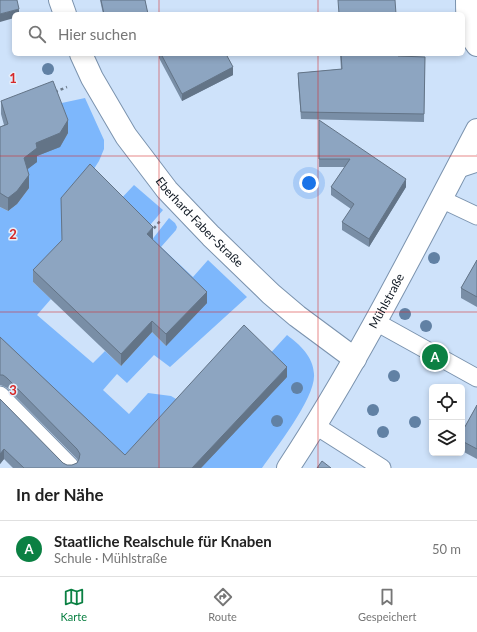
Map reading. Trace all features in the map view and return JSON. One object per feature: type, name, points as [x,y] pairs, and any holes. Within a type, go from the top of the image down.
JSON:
[{"type":"street","points":[[60,0],[63,12]]},
{"type":"street","points":[[467,0],[468,25],[472,39],[477,46]]},
{"type":"street","name":"Eberhard-Faber-Straße","points":[[82,56],[92,78],[126,136],[167,190],[211,236],[271,294],[297,316],[355,359]]},
{"type":"street","name":"Mühlstraße","points":[[288,468],[316,426],[376,322],[477,130]]},
{"type":"lane","points":[[456,170],[477,163]]},
{"type":"lane","points":[[441,199],[477,216]]},
{"type":"lane","points":[[376,322],[477,378]]},
{"type":"lane","points":[[0,395],[70,466]]},
{"type":"lane","points":[[316,426],[382,468]]},
{"type":"path","points":[[50,94],[92,78]]},
{"type":"shaded area","points":[[85,98],[104,140],[104,149],[99,161],[90,175],[62,252],[33,282],[51,299],[37,315],[93,363],[105,351],[121,366],[152,332],[166,346],[147,246],[169,218],[177,227],[161,247],[193,277],[208,260],[247,297],[170,367],[154,355],[127,383],[117,374],[103,390],[129,414],[148,393],[171,396],[183,403],[143,446],[99,468],[0,348],[0,207],[8,211],[17,204],[29,188],[24,172],[36,156],[61,144],[68,133],[57,104]]},
{"type":"shaded area","points":[[134,185],[163,210],[145,231],[117,203]]},
{"type":"shaded area","points":[[287,335],[301,347],[308,356],[314,374],[313,384],[309,396],[285,436],[262,468],[201,468],[267,357]]},
{"type":"building","points":[[0,0],[17,0],[19,9],[0,14]]},
{"type":"building","points":[[101,0],[145,0],[148,12],[104,12]]},
{"type":"building","points":[[338,0],[395,0],[396,12],[339,12]]},
{"type":"building","points":[[162,56],[227,56],[233,67],[182,94]]},
{"type":"building","points":[[341,56],[425,57],[424,114],[301,112],[298,73],[342,69]]},
{"type":"building","points":[[53,81],[68,120],[60,133],[36,143],[37,148],[24,158],[29,175],[17,191],[8,198],[0,193],[0,127],[8,124],[1,101]]},
{"type":"building","points":[[319,120],[406,179],[369,239],[342,222],[354,204],[331,187],[350,159],[319,159]]},
{"type":"building","points":[[90,164],[153,227],[147,234],[207,292],[166,334],[152,321],[121,354],[33,270],[62,240],[61,198]]},
{"type":"building","points":[[477,260],[477,297],[461,288]]},
{"type":"building","points":[[244,325],[287,367],[192,468],[24,468],[4,449],[0,454],[0,399],[63,463],[72,465],[77,463],[80,454],[77,449],[7,378],[0,375],[0,337],[125,455]]},
{"type":"building","points":[[477,405],[477,449],[465,443],[465,427]]},
{"type":"building","points":[[322,461],[331,468],[317,468]]},
{"type":"place","name":"Staatliche Realschule für Knaben","points":[[435,357]]}]
